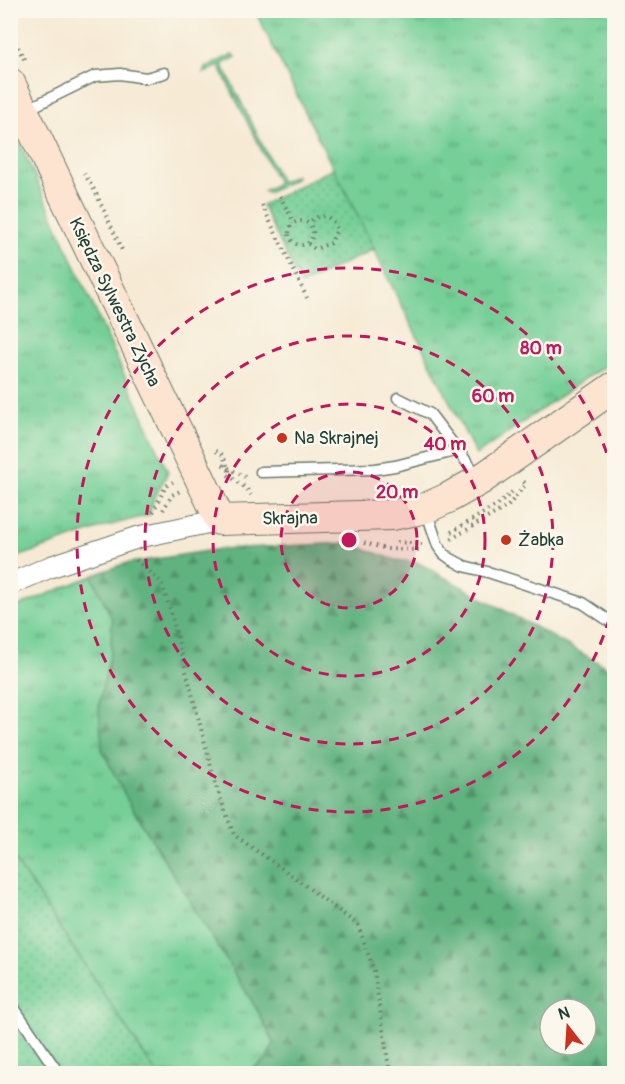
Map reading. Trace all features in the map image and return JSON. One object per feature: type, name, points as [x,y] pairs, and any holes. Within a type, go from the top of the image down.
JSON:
[{"type":"street","name":"Księdza Sylwestra Zycha","points":[[10,83],[220,520]]},
{"type":"street","name":"Skrajna","points":[[10,584],[50,567],[139,537],[220,520],[392,515],[426,508],[480,480],[615,387]]},
{"type":"lane","points":[[24,111],[95,76],[120,74],[146,78],[164,73]]},
{"type":"lane","points":[[398,398],[430,414],[480,480]]},
{"type":"lane","points":[[261,472],[375,470],[459,450]]},
{"type":"lane","points":[[426,508],[438,546],[450,559],[464,566],[583,603],[615,624]]},
{"type":"lane","points":[[10,1002],[59,1074]]},
{"type":"path","points":[[280,196],[294,223]]},
{"type":"path","points":[[262,205],[307,298]]},
{"type":"path","points":[[308,223],[317,216],[325,216],[332,220],[337,230],[330,243],[315,249],[308,244]]},
{"type":"path","points":[[300,221],[308,223],[314,233],[308,244],[301,246],[291,241],[289,232],[294,223],[300,221]]},
{"type":"path","points":[[132,557],[161,582],[216,786],[234,835],[357,925],[374,971],[390,1074]]},
{"type":"green space","points":[[255,11],[614,11],[614,361],[476,455]]},
{"type":"green space","points":[[233,54],[236,57],[222,64],[281,182],[296,175],[295,179],[268,193],[264,191],[278,183],[219,66],[204,73],[205,68]]},
{"type":"green space","points":[[10,121],[168,472],[153,501],[149,515],[107,526],[11,561]]},
{"type":"green space","points":[[334,168],[374,249],[301,285],[262,205]]},
{"type":"green space","points":[[347,543],[396,560],[417,562],[614,671],[614,1073],[245,1073],[265,1061],[274,1044],[258,1011],[128,801],[102,750],[99,705],[111,651],[112,619],[92,576],[123,564],[220,549]]},
{"type":"green space","points":[[92,576],[112,619],[111,651],[99,705],[128,801],[258,1011],[274,1044],[265,1061],[245,1073],[156,1073],[11,854],[11,609]]},
{"type":"green space","points":[[11,854],[156,1073],[11,1073]]},
{"type":"place","name":"Na Skrajnej","points":[[282,438]]},
{"type":"place","name":"Żabka","points":[[506,540]]}]
